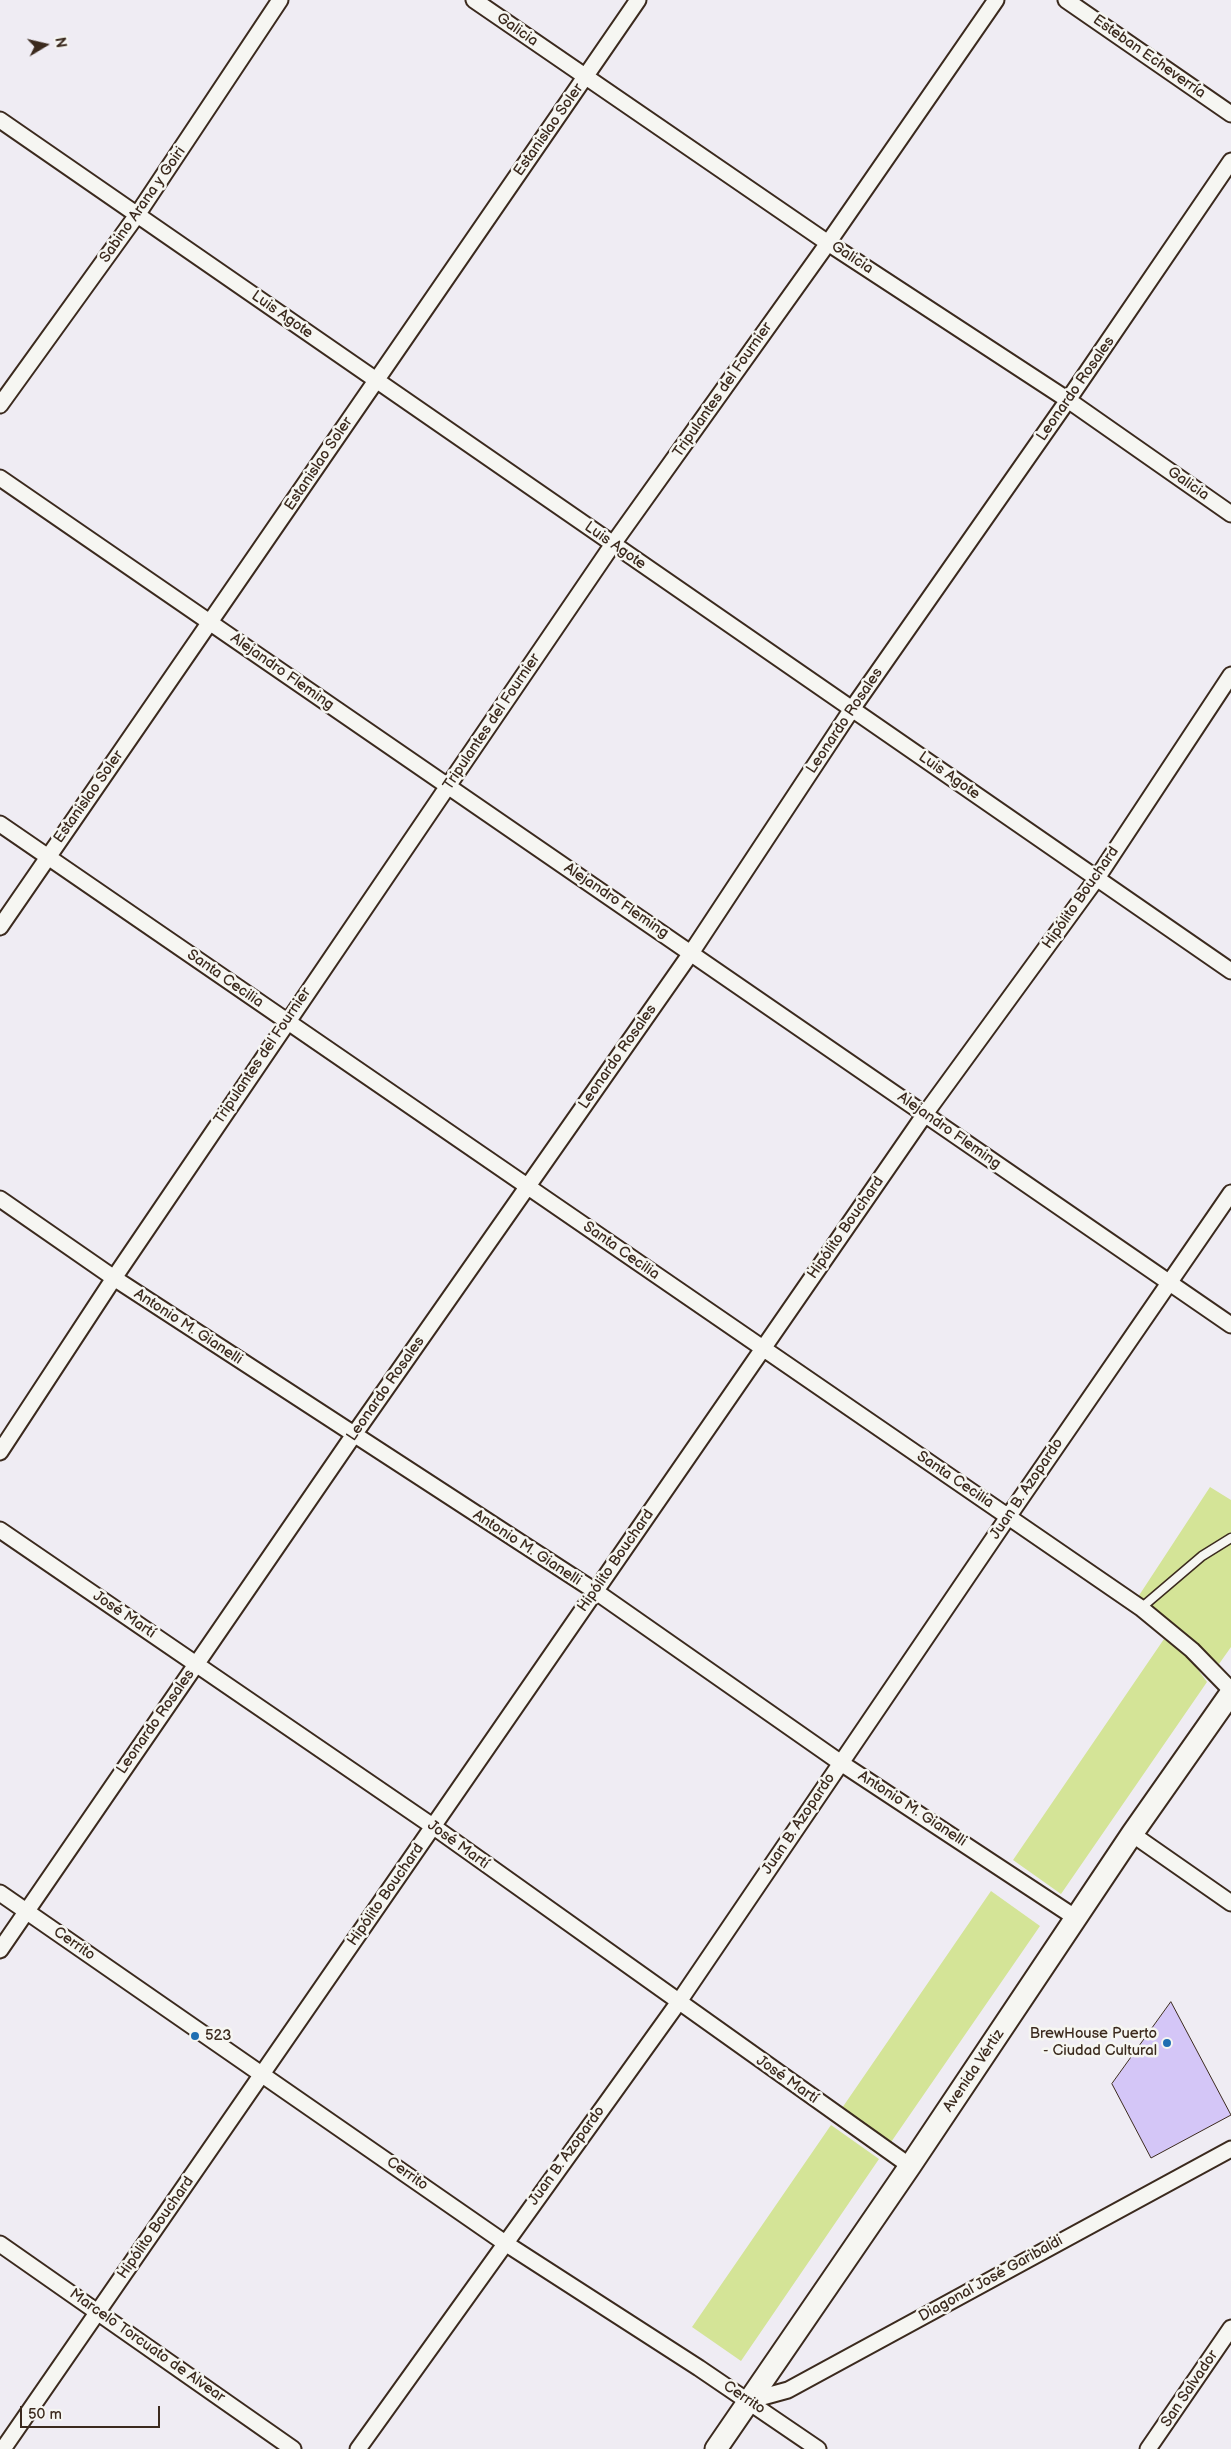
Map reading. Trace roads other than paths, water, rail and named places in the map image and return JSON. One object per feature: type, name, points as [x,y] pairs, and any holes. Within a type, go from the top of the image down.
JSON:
[{"type":"street","name":"Sabino Arana y Goiri","points":[[0,405],[138,215],[280,0]]},
{"type":"street","name":"Galicia","points":[[474,0],[828,243],[1068,400],[1231,514]]},
{"type":"street","name":"Estanislao Soler","points":[[0,927],[638,0]]},
{"type":"street","name":"Tripulantes del Fournier","points":[[0,1452],[114,1278],[287,1021],[613,544],[828,243],[996,0]]},
{"type":"street","name":"Esteban Echeverría","points":[[1066,0],[1231,114]]},
{"type":"street","name":"Luis Agote","points":[[0,120],[1231,971]]},
{"type":"street","name":"Leonardo Rosales","points":[[0,1950],[353,1436],[690,953],[852,709],[1068,400],[1231,161]]},
{"type":"street","name":"Alejandro Fleming","points":[[0,478],[1231,1325]]},
{"type":"street","name":"Hipólito Bouchard","points":[[3,2449],[925,1114],[1097,878],[1231,675]]},
{"type":"street","name":"Santa Cecilia","points":[[0,824],[1141,1608],[1192,1650],[1231,1692]]},
{"type":"street","name":"Juan B. Azopardo","points":[[358,2449],[678,2003],[1231,1193]]},
{"type":"street","name":"Antonio M. Gianelli","points":[[0,1199],[114,1278],[353,1436],[595,1591],[841,1763],[1076,1918]]},
{"type":"street","name":"José Martí","points":[[0,1530],[434,1827],[678,2003],[910,2166]]},
{"type":"street","name":"Avenida Vértiz","points":[[716,2449],[910,2166],[1132,1834],[1231,1692]]},
{"type":"street","points":[[1132,1834],[1231,1903]]},
{"type":"street","name":"Cerrito","points":[[0,1892],[505,2243],[748,2401],[818,2449]]},
{"type":"street","name":"Diagonal José Garibaldi","points":[[748,2401],[788,2390],[1231,2149]]},
{"type":"street","name":"Marcelo Torcuato de Alvear","points":[[0,2244],[293,2449]]},
{"type":"street","name":"San Salvador","points":[[1148,2449],[1231,2328]]},
{"type":"lane","points":[[1141,1608],[1202,1556],[1231,1538]]},
{"type":"place","name":"523","points":[[195,2036]]},
{"type":"place","name":"BrewHouse Puerto - Ciudad Cultural","points":[[1167,2043]]}]
